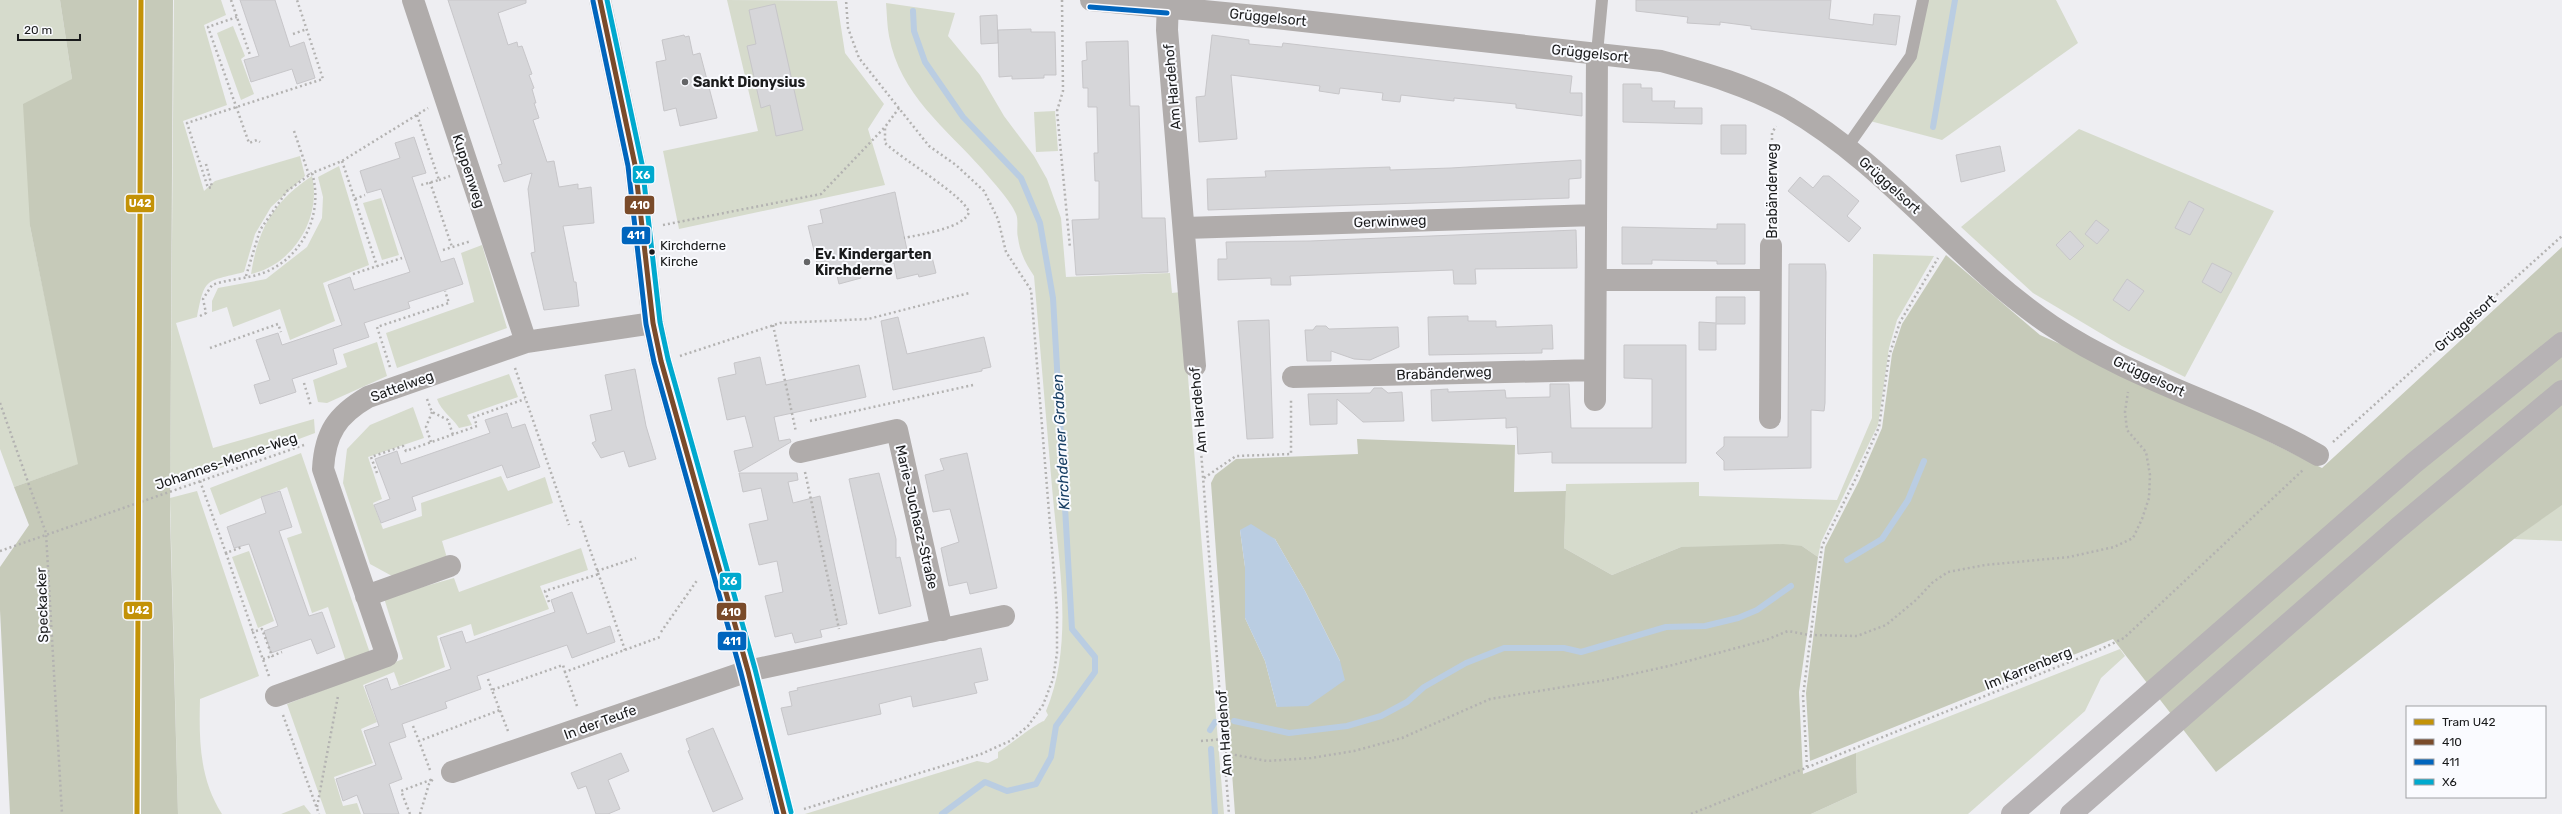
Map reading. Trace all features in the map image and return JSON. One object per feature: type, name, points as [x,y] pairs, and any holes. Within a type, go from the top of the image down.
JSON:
[{"type":"highway","points":[[2012,814],[2414,463],[2562,343]]},
{"type":"highway","points":[[2071,814],[2398,528],[2562,391]]},
{"type":"main road","points":[[600,0],[636,165],[653,323],[661,361],[748,671],[792,812]]},
{"type":"street","name":"Kuppenweg","points":[[413,0],[491,234],[517,345]]},
{"type":"street","name":"Grüggelsort","points":[[1091,0],[1168,3],[1597,53],[1661,61],[1708,74],[1787,107],[1846,147],[2026,308],[2054,327],[2135,370],[2294,441],[2318,455]]},
{"type":"street","name":"Am Hardehof","points":[[1168,3],[1167,30],[1185,228],[1194,366]]},
{"type":"street","points":[[1595,400],[1597,53]]},
{"type":"street","name":"Gerwinweg","points":[[1185,228],[1596,215]]},
{"type":"street","name":"Brabänderweg","points":[[1770,418],[1770,280],[1772,246]]},
{"type":"street","points":[[1596,280],[1770,280]]},
{"type":"street","name":"Sattelweg","points":[[276,696],[387,656],[323,469],[324,447],[339,419],[354,406],[368,397],[517,345],[653,323]]},
{"type":"street","name":"Brabänderweg","points":[[1293,378],[1595,370]]},
{"type":"street","name":"Marie-Juchacz-Straße","points":[[800,452],[898,430],[942,630]]},
{"type":"street","points":[[366,596],[450,566]]},
{"type":"street","points":[[748,671],[1004,616]]},
{"type":"street","name":"In der Teufe","points":[[443,775],[515,752],[748,671]]},
{"type":"lane","points":[[1597,53],[1602,0]]},
{"type":"lane","points":[[1846,147],[1911,56],[1923,0]]},
{"type":"path","points":[[231,0],[250,55]]},
{"type":"path","points":[[206,164],[212,187],[208,188],[187,123],[323,79],[297,0]]},
{"type":"path","points":[[792,812],[981,754],[1010,741],[1028,726],[1043,705],[1054,672],[1057,611],[1031,290],[1006,252],[998,219],[984,191],[930,146],[859,58],[848,28],[846,0]]},
{"type":"path","points":[[1062,0],[1063,91],[1057,110],[1070,248]]},
{"type":"path","points":[[237,17],[208,27],[249,143],[257,140],[260,142]]},
{"type":"path","points":[[293,34],[307,29]]},
{"type":"path","points":[[246,277],[260,230],[288,191],[311,174],[342,161],[445,98]]},
{"type":"path","name":"Brabänderweg","points":[[1772,246],[1772,133],[1787,107]]},
{"type":"path","points":[[662,226],[821,194],[885,127],[899,108]]},
{"type":"path","points":[[417,115],[439,180],[421,185]]},
{"type":"path","points":[[885,127],[885,143],[899,156],[962,201],[969,212],[959,223],[904,238]]},
{"type":"path","points":[[200,316],[206,313],[203,299],[212,285],[263,273],[278,265],[305,238],[315,212],[317,188],[294,131]]},
{"type":"path","points":[[342,161],[377,266]]},
{"type":"path","points":[[430,182],[452,247]]},
{"type":"path","points":[[355,199],[365,195]]},
{"type":"path","points":[[443,250],[491,234]]},
{"type":"path","name":"Grüggelsort","points":[[2318,455],[2562,236]]},
{"type":"path","points":[[1807,767],[1803,696],[1809,635],[1822,546],[1856,480],[1879,427],[1889,356],[1900,322],[1951,240]]},
{"type":"path","points":[[352,274],[402,258]]},
{"type":"path","points":[[397,387],[377,328],[449,303],[445,291]]},
{"type":"path","points":[[661,361],[773,325],[868,319],[969,293]]},
{"type":"path","points":[[210,348],[278,324],[281,332]]},
{"type":"path","points":[[773,325],[844,650]]},
{"type":"path","points":[[517,345],[525,399],[569,525]]},
{"type":"path","name":"Am Hardehof","points":[[1194,366],[1204,478],[1229,814]]},
{"type":"path","points":[[1225,753],[1267,761],[1311,758],[1354,751],[1402,738],[1490,699],[1606,680],[1666,667],[1766,640],[1788,631],[1809,635],[1857,636],[1886,625],[1916,600],[1933,582],[1948,572],[1985,566],[2069,557],[2114,547],[2133,538],[2149,498],[2150,475],[2146,452],[2127,430],[2125,412],[2135,370]]},
{"type":"path","points":[[1204,478],[1236,456],[1291,454],[1290,405],[1293,378]]},
{"type":"path","points":[[420,379],[432,412],[426,428],[431,442]]},
{"type":"path","points":[[304,383],[311,406]]},
{"type":"path","points":[[810,421],[973,385]]},
{"type":"path","points":[[377,473],[371,457],[404,446],[406,451],[478,426],[474,417],[525,399]]},
{"type":"path","name":"Speckacker","points":[[0,403],[46,534],[62,814]]},
{"type":"path","points":[[432,412],[448,420],[453,435]]},
{"type":"path","name":"Johannes-Menne-Weg","points":[[0,550],[306,444],[324,447]]},
{"type":"path","name":"Im Karrenberg","points":[[1691,814],[2098,651],[2124,638],[2283,490],[2318,455]]},
{"type":"path","points":[[200,481],[319,814]]},
{"type":"path","points":[[580,521],[625,650]]},
{"type":"path","points":[[226,553],[242,547]]},
{"type":"path","points":[[549,602],[545,591],[636,558]]},
{"type":"path","points":[[661,632],[698,579]]},
{"type":"path","points":[[253,632],[262,629],[272,656]]},
{"type":"path","points":[[565,672],[660,637]]},
{"type":"path","points":[[263,659],[282,652]]},
{"type":"path","points":[[492,690],[563,666],[585,728]]},
{"type":"path","points":[[317,808],[342,672]]},
{"type":"path","points":[[488,679],[515,752]]},
{"type":"path","points":[[419,741],[500,710]]},
{"type":"path","points":[[414,726],[419,741],[443,775]]},
{"type":"path","points":[[1201,741],[1224,739]]},
{"type":"path","points":[[410,814],[401,791],[443,775]]},
{"type":"path","points":[[420,814],[429,784],[443,775]]},
{"type":"green space","points":[[0,0],[60,0],[72,79],[30,226],[79,464],[14,487],[0,449]]},
{"type":"green space","points":[[60,0],[173,0],[170,515],[178,814],[10,814],[0,610],[0,567],[29,525],[14,487],[78,464],[30,226],[23,104],[72,79]]},
{"type":"green space","points":[[174,0],[221,0],[226,15],[204,25],[227,105],[183,121],[204,191],[215,181],[300,156],[305,176],[271,207],[255,234],[244,272],[214,280],[209,283],[202,294],[197,317],[176,323],[213,448],[314,419],[315,433],[170,487]]},
{"type":"green space","points":[[727,0],[837,1],[845,53],[884,104],[868,129],[885,185],[679,229],[663,151],[758,131]]},
{"type":"green space","points":[[1927,0],[2056,0],[2078,43],[1942,140],[1870,121],[1916,58]]},
{"type":"green space","points":[[886,3],[955,13],[948,36],[980,75],[1004,116],[1034,156],[1047,179],[1061,218],[1066,277],[1170,273],[1172,293],[1181,292],[1224,814],[805,814],[977,761],[988,763],[998,758],[998,752],[1044,721],[1048,715],[1046,711],[1055,685],[1060,657],[1062,600],[1034,276],[1020,249],[1017,235],[1017,217],[1014,209],[983,170],[926,109],[903,76],[895,57],[889,36]]},
{"type":"green space","points":[[233,26],[245,56],[241,59],[254,94],[241,100],[217,33]]},
{"type":"green space","points":[[1055,111],[1058,151],[1036,152],[1034,112]]},
{"type":"green space","points":[[2079,129],[2274,211],[2185,377],[2122,346],[2033,293],[1961,227]]},
{"type":"green space","points":[[339,166],[369,265],[323,283],[335,321],[290,340],[280,309],[233,327],[227,307],[212,312],[212,301],[218,288],[266,279],[307,247],[322,218],[323,197],[318,177]]},
{"type":"green space","points":[[312,176],[314,192],[313,208],[301,237],[280,261],[266,269],[251,274],[258,243],[270,218],[287,196]]},
{"type":"green space","points":[[381,198],[399,255],[382,260],[363,203]]},
{"type":"green space","points":[[482,245],[507,328],[397,368],[386,333],[474,302],[461,253]]},
{"type":"green space","points":[[2562,247],[2562,505],[2514,539],[2216,772],[2113,639],[1810,761],[1806,693],[1825,547],[1859,481],[1882,428],[1892,354],[1902,324],[1946,255],[2040,335],[2175,395],[2322,468]]},
{"type":"green space","points":[[1873,254],[1934,256],[1897,320],[1889,348],[1878,425],[1821,542],[1818,557],[1802,546],[1681,547],[1612,575],[1564,548],[1566,484],[1699,482],[1699,496],[1837,500],[1872,418]]},
{"type":"green space","points":[[377,342],[387,376],[327,403],[318,402],[313,380],[347,367],[343,354]]},
{"type":"green space","points":[[509,374],[518,397],[467,415],[472,425],[459,428],[441,407],[437,399]]},
{"type":"green space","points":[[413,407],[424,438],[368,457],[382,499],[373,503],[383,529],[422,516],[421,503],[501,476],[508,491],[545,477],[553,503],[442,541],[447,558],[392,576],[370,564],[343,483],[347,449],[370,425]]},
{"type":"green space","points":[[1357,439],[1515,445],[1514,492],[1566,491],[1564,548],[1612,575],[1681,547],[1783,544],[1802,546],[1818,557],[1799,692],[1803,774],[1856,753],[1857,793],[1811,814],[1235,814],[1211,483],[1215,475],[1236,459],[1358,454]],"holes":[[[1240,530],[1275,539],[1305,591],[1340,661],[1277,707],[1265,661],[1245,618],[1245,567]]]},
{"type":"green space","points":[[301,453],[370,653],[346,662],[328,607],[312,613],[287,538],[302,533],[287,487],[220,515],[210,488]]},
{"type":"green space","points":[[197,491],[259,676],[200,699],[200,743],[202,758],[214,800],[222,814],[178,814],[170,498]]},
{"type":"green space","points":[[2562,504],[2562,541],[2514,539]]},
{"type":"green space","points":[[581,548],[588,570],[540,586],[549,609],[474,636],[471,624],[437,636],[445,667],[399,686],[394,672],[363,685],[377,722],[361,729],[373,763],[334,777],[343,806],[357,803],[361,814],[326,814],[287,704],[403,659],[384,598],[454,578],[459,592]]},
{"type":"green space","points":[[249,551],[274,621],[258,628],[232,557]]},
{"type":"green space","points":[[2120,649],[2125,656],[2101,678],[2085,711],[1968,814],[1811,814],[1857,793],[1856,753]]},
{"type":"green space","points":[[304,805],[311,814],[281,814]]},
{"type":"water","points":[[1251,524],[1275,539],[1305,591],[1340,661],[1345,680],[1308,706],[1277,707],[1265,661],[1245,618],[1245,567],[1240,530]]},
{"type":"building","points":[[240,0],[275,0],[290,47],[304,42],[315,78],[297,84],[292,69],[251,82],[244,60],[259,56]]},
{"type":"building","points":[[448,0],[526,0],[526,3],[498,13],[508,45],[517,42],[518,47],[522,46],[532,74],[529,75],[534,88],[532,89],[536,103],[534,103],[539,118],[533,120],[547,162],[554,161],[559,187],[578,184],[578,189],[591,187],[594,223],[563,226],[574,282],[576,282],[579,306],[544,310],[531,253],[535,252],[528,189],[532,173],[504,182],[498,165],[502,164]]},
{"type":"building","points":[[1636,0],[1831,0],[1829,19],[1873,25],[1874,14],[1900,16],[1896,45],[1751,29],[1751,26],[1720,22],[1720,25],[1687,23],[1688,17],[1636,11]]},
{"type":"building","points":[[775,4],[803,130],[776,136],[770,105],[761,108],[747,46],[756,44],[749,10]]},
{"type":"building","points":[[997,15],[998,43],[981,44],[980,16]]},
{"type":"building","points":[[1031,29],[1031,32],[1055,32],[1056,75],[1044,75],[1044,78],[1012,79],[1012,76],[999,77],[998,30]]},
{"type":"building","name":"Sankt Dionysius","points":[[684,35],[685,37],[689,36],[693,55],[700,53],[717,118],[680,126],[676,108],[664,111],[656,62],[666,60],[662,40]]},
{"type":"building","points":[[1212,35],[1249,40],[1249,44],[1282,47],[1283,43],[1572,76],[1570,93],[1582,93],[1582,116],[1516,108],[1516,104],[1454,98],[1454,101],[1401,95],[1400,102],[1382,100],[1383,93],[1340,88],[1339,94],[1319,91],[1320,86],[1231,75],[1237,139],[1199,142],[1196,97],[1205,96]]},
{"type":"building","points":[[1128,41],[1130,106],[1139,106],[1142,218],[1165,218],[1168,272],[1076,275],[1072,220],[1099,219],[1099,181],[1095,181],[1094,153],[1098,153],[1097,107],[1088,107],[1088,88],[1083,88],[1082,61],[1087,60],[1086,42]]},
{"type":"building","points":[[1623,84],[1641,84],[1641,88],[1652,88],[1652,101],[1675,101],[1674,108],[1702,108],[1702,124],[1623,122]]},
{"type":"building","points":[[1721,125],[1746,125],[1746,154],[1721,154]]},
{"type":"building","points":[[414,137],[426,173],[412,177],[441,262],[454,258],[463,284],[408,302],[410,308],[364,323],[369,337],[333,349],[337,364],[292,379],[296,392],[260,404],[254,385],[270,380],[256,340],[278,333],[282,345],[342,325],[328,285],[350,277],[354,290],[410,272],[381,189],[367,193],[360,171],[400,158],[395,143]]},
{"type":"building","points":[[2000,146],[2005,171],[1961,182],[1956,155]]},
{"type":"building","points":[[1581,160],[1581,178],[1569,179],[1569,198],[1208,210],[1207,179],[1266,177],[1265,171],[1390,167],[1390,170],[1451,168]]},
{"type":"building","points":[[1823,176],[1829,176],[1859,201],[1847,216],[1861,228],[1849,242],[1788,191],[1800,177],[1813,188]]},
{"type":"building","points":[[895,192],[907,250],[914,249],[917,261],[932,257],[936,273],[919,277],[918,274],[897,279],[894,263],[859,271],[861,278],[839,284],[836,271],[820,275],[808,226],[823,223],[820,210]]},
{"type":"building","points":[[2189,201],[2204,209],[2190,235],[2175,228]]},
{"type":"building","points":[[2096,220],[2109,230],[2097,244],[2085,234]]},
{"type":"building","points":[[1717,224],[1745,224],[1745,264],[1717,264],[1717,261],[1652,260],[1652,264],[1622,264],[1622,227],[1717,229]]},
{"type":"building","points":[[1576,230],[1577,268],[1475,269],[1476,284],[1454,284],[1453,270],[1290,276],[1291,285],[1271,285],[1271,278],[1218,280],[1218,259],[1227,259],[1226,242],[1310,241]]},
{"type":"building","points":[[2070,231],[2084,246],[2070,260],[2056,245]]},
{"type":"building","points":[[2212,263],[2232,273],[2221,293],[2202,282]]},
{"type":"building","points":[[1789,264],[1825,264],[1826,272],[1825,403],[1824,411],[1811,410],[1811,468],[1724,470],[1724,461],[1716,453],[1724,446],[1724,437],[1788,437]]},
{"type":"building","points":[[2127,279],[2144,291],[2129,311],[2113,300]]},
{"type":"building","points":[[1716,297],[1745,297],[1745,324],[1716,324],[1716,350],[1699,350],[1699,322],[1716,323]]},
{"type":"building","points":[[1468,316],[1468,321],[1496,321],[1496,327],[1552,325],[1553,349],[1542,349],[1542,353],[1429,355],[1428,317]]},
{"type":"building","points":[[898,317],[907,354],[984,337],[991,367],[982,369],[982,371],[893,390],[881,321]]},
{"type":"building","points":[[1269,320],[1273,438],[1247,439],[1238,321]]},
{"type":"building","points":[[1316,326],[1326,326],[1329,329],[1398,327],[1399,347],[1370,360],[1354,359],[1331,351],[1331,361],[1307,361],[1305,330],[1313,330]]},
{"type":"building","points":[[1624,345],[1686,345],[1686,463],[1552,463],[1552,452],[1518,454],[1517,427],[1506,428],[1506,418],[1432,421],[1431,390],[1448,389],[1448,392],[1505,390],[1506,398],[1550,397],[1550,384],[1569,384],[1571,428],[1652,428],[1652,379],[1624,378]]},
{"type":"building","points":[[760,357],[766,385],[859,365],[866,397],[774,417],[779,441],[790,439],[791,442],[739,472],[734,451],[753,447],[745,416],[727,420],[718,378],[736,374],[734,363]]},
{"type":"building","points":[[635,369],[646,426],[656,459],[629,467],[624,451],[601,458],[592,443],[596,441],[590,415],[612,410],[605,375]]},
{"type":"building","points":[[1374,388],[1382,388],[1388,393],[1402,392],[1404,421],[1363,422],[1337,399],[1337,424],[1310,425],[1308,394],[1370,393]]},
{"type":"building","points":[[507,413],[512,428],[525,424],[540,467],[507,478],[502,465],[412,497],[416,510],[381,523],[374,505],[390,499],[375,459],[397,451],[401,464],[490,433],[485,420]]},
{"type":"building","points":[[967,453],[997,588],[970,594],[967,582],[949,586],[941,548],[959,542],[950,509],[933,512],[925,475],[944,470],[940,459]]},
{"type":"building","points":[[739,473],[797,473],[798,480],[788,482],[793,503],[820,496],[847,624],[820,630],[822,637],[795,643],[792,633],[775,637],[765,596],[783,592],[777,561],[759,565],[749,524],[768,520],[761,488],[743,492]]},
{"type":"building","points":[[879,473],[896,539],[896,558],[900,557],[911,606],[879,614],[849,479]]},
{"type":"building","points":[[280,491],[292,527],[279,531],[294,574],[309,616],[322,612],[335,647],[317,654],[311,639],[271,653],[264,631],[278,626],[249,544],[234,548],[227,527],[266,513],[261,497]]},
{"type":"building","points":[[572,592],[587,634],[610,626],[615,642],[572,658],[567,645],[477,676],[481,689],[445,702],[447,708],[402,724],[406,737],[389,743],[402,779],[389,784],[399,814],[364,814],[357,795],[343,801],[336,779],[376,765],[364,731],[379,726],[365,686],[387,678],[391,690],[451,669],[440,638],[462,631],[466,643],[555,612],[551,600]]},
{"type":"building","points":[[981,648],[988,680],[974,683],[977,693],[913,707],[911,696],[879,704],[881,714],[788,735],[781,708],[792,706],[789,692],[798,690],[797,688]]},
{"type":"building","points":[[713,728],[743,799],[713,812],[688,751],[690,750],[686,739]]},
{"type":"building","points":[[621,753],[629,771],[608,780],[620,809],[608,814],[596,814],[586,786],[578,789],[571,773]]},
{"type":"waterway","points":[[1933,127],[1955,0]]},
{"type":"waterway","name":"Kirchderner Graben","points":[[913,11],[914,31],[925,62],[963,117],[1021,178],[1040,223],[1053,298],[1072,629],[1095,657],[1095,672],[1056,726],[1051,757],[1036,784],[1007,791],[985,782],[942,814]]},
{"type":"waterway","points":[[1847,560],[1882,539],[1908,500],[1924,461]]},
{"type":"waterway","points":[[1234,721],[1289,733],[1347,726],[1381,716],[1407,702],[1424,687],[1466,663],[1504,648],[1564,648],[1581,652],[1666,627],[1705,626],[1738,618],[1757,610],[1791,586]]},
{"type":"waterway","points":[[1210,730],[1215,722]]},
{"type":"waterway","points":[[1211,749],[1215,814]]},
{"type":"tram line","name":"U42","points":[[137,814],[141,0]]},
{"type":"transit line","name":"410","points":[[600,0],[635,165],[653,323],[661,361],[748,671],[784,814]]},
{"type":"transit line","name":"X6","points":[[607,0],[642,164],[660,322],[668,359],[755,669],[791,812]]},
{"type":"transit line","name":"411","points":[[593,1],[628,166],[646,324],[654,362],[741,673],[777,814]]},
{"type":"transit line","name":"411","points":[[1090,7],[1167,13]]},
{"type":"place","name":"Sankt Dionysius","points":[[685,82]]},
{"type":"place","name":"Kirchderne Kirche","points":[[652,252]]},
{"type":"place","name":"Ev. Kindergarten Kirchderne","points":[[807,262]]}]
